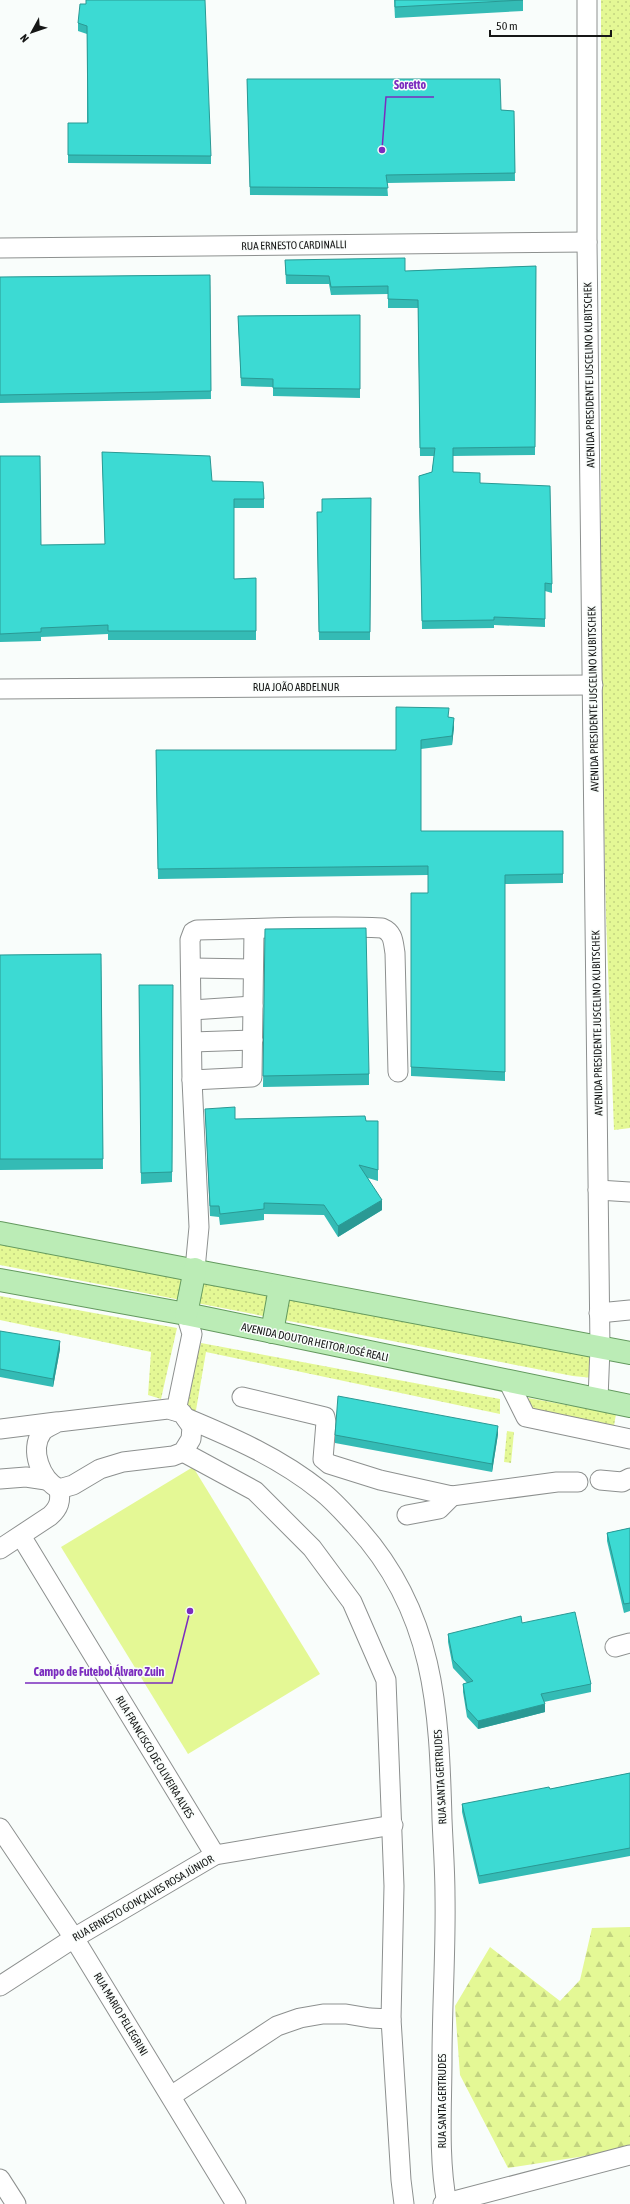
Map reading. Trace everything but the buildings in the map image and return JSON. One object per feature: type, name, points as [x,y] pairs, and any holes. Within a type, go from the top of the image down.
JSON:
[{"type":"main road","points":[[0,1233],[195,1269],[280,1288],[630,1354]]},
{"type":"main road","points":[[186,1314],[195,1269]]},
{"type":"main road","name":"AVENIDA DOUTOR HEITOR JOSÉ REALI","points":[[0,1280],[186,1314],[509,1383],[598,1398],[630,1406]]},
{"type":"main road","points":[[272,1332],[280,1288]]},
{"type":"street","name":"AVENIDA PRESIDENTE JUSCELINO KUBITSCHEK","points":[[587,0],[587,242],[593,685],[598,1313],[600,1348],[598,1398]]},
{"type":"street","name":"RUA ERNESTO CARDINALLI","points":[[0,248],[587,242]]},
{"type":"street","name":"RUA JOÃO ABDELNUR","points":[[0,690],[593,685]]},
{"type":"street","points":[[195,1269],[199,1227],[192,1080],[191,935],[193,932],[197,930],[254,930],[325,926],[382,928],[389,931],[392,936],[395,953],[398,1072]]},
{"type":"street","points":[[192,1080],[252,1077],[254,930]]},
{"type":"street","points":[[192,968],[253,969]]},
{"type":"street","points":[[192,1010],[253,1006]]},
{"type":"street","points":[[192,1042],[253,1040]]},
{"type":"street","points":[[598,1190],[630,1192]]},
{"type":"street","points":[[598,1313],[630,1310]]},
{"type":"street","points":[[181,1414],[192,1334],[186,1314]]},
{"type":"street","points":[[509,1383],[523,1413],[532,1420],[630,1439]]},
{"type":"street","points":[[242,1397],[324,1417],[326,1422],[323,1459],[329,1464],[380,1480],[452,1496],[557,1482],[578,1482]]},
{"type":"street","points":[[0,1429],[168,1409],[181,1414],[192,1427],[191,1439],[183,1452],[173,1456],[123,1462],[100,1469],[73,1486],[52,1484],[26,1477],[0,1479]]},
{"type":"street","name":"RUA SANTA GERTRUDES","points":[[181,1414],[243,1441],[288,1466],[324,1492],[372,1544],[390,1568],[411,1608],[425,1649],[441,1744],[446,1896],[442,2022],[442,2166],[446,2203]]},
{"type":"street","points":[[0,1549],[21,1536],[56,1510],[60,1500],[52,1484],[41,1469],[36,1447],[42,1432],[58,1422]]},
{"type":"street","points":[[183,1452],[255,1491],[312,1548],[352,1602],[386,1680],[393,1825],[394,1886],[391,2019],[401,2180],[404,2204]]},
{"type":"street","points":[[600,1480],[622,1482],[630,1478]]},
{"type":"street","points":[[407,1515],[439,1509],[452,1496]]},
{"type":"street","name":"RUA FRANCISCO DE OLIVEIRA ALVES","points":[[21,1536],[215,1855]]},
{"type":"street","name":"RUA ERNESTO GONÇALVES ROSA JÚNIOR","points":[[0,1986],[74,1938],[215,1855],[393,1825]]},
{"type":"street","name":"RUA MARIO PELLEGRINI","points":[[0,1828],[74,1938],[236,2204]]},
{"type":"street","points":[[171,2096],[277,2026],[300,2018],[323,2014],[346,2014],[370,2018],[391,2019]]},
{"type":"street","points":[[446,2203],[524,2181],[592,2166],[630,2155]]},
{"type":"street","points":[[0,2179],[16,2204]]},
{"type":"green space","points":[[601,0],[630,0],[630,1128],[614,1130],[606,916],[601,680]]},
{"type":"green space","points":[[0,1242],[589,1355],[593,1378],[573,1376],[0,1265]]},
{"type":"green space","points":[[0,1296],[177,1328],[161,1399],[148,1395],[151,1352],[0,1320]]},
{"type":"green space","points":[[201,1343],[500,1399],[500,1414],[206,1352],[195,1416],[182,1408]]},
{"type":"green space","points":[[523,1397],[616,1414],[614,1426],[528,1408]]},
{"type":"green space","points":[[507,1431],[514,1432],[511,1463],[504,1462]]},
{"type":"green space","points":[[193,1467],[320,1674],[188,1754],[61,1547]]},
{"type":"green space","points":[[630,1927],[630,2149],[508,2168],[460,2075],[455,2006],[490,1947],[560,2001],[580,1980],[592,1928]]},
{"type":"place","name":"Soretto","points":[[382,150]]},
{"type":"place","name":"Campo de Futebol Álvaro Zuin","points":[[190,1611]]}]
